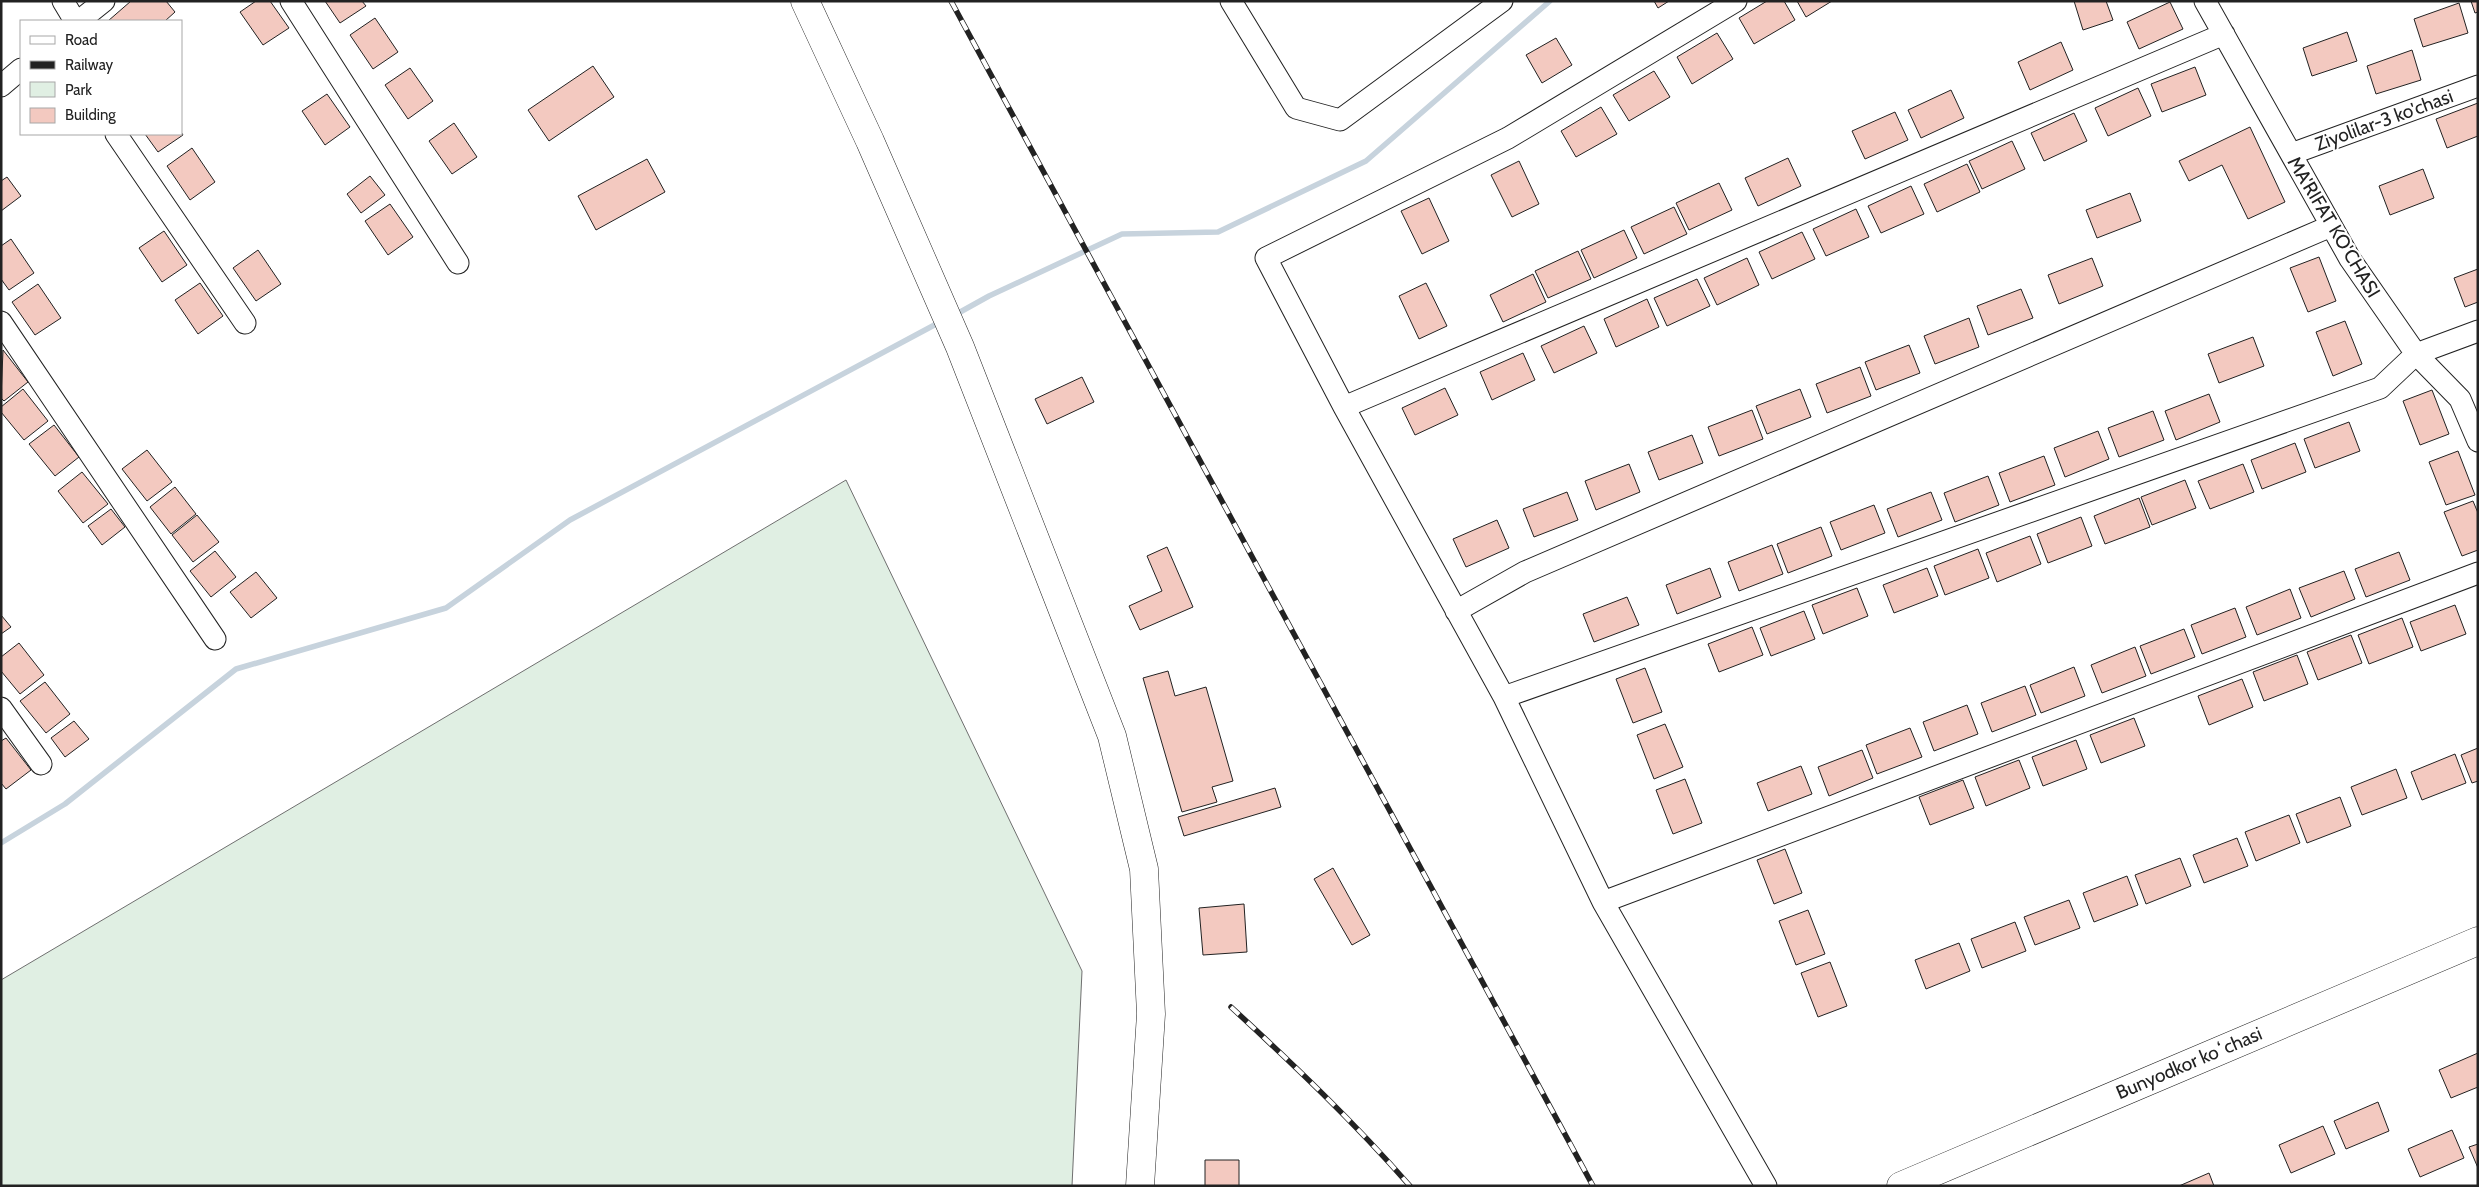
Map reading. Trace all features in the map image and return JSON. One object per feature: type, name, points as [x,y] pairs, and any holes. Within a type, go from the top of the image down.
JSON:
[{"type":"main road","points":[[805,1],[960,346],[1112,736],[1144,869],[1151,1014],[1140,1186]]},
{"type":"main road","name":"Bunyodkor koʻchasi","points":[[1901,1186],[2478,940]]},
{"type":"street","points":[[62,1],[74,20]]},
{"type":"street","points":[[80,20],[104,1]]},
{"type":"street","points":[[291,1],[458,263]]},
{"type":"street","points":[[1231,1],[1296,108],[1340,120],[1502,1]]},
{"type":"street","points":[[1736,1],[1508,138],[1266,258],[1344,407],[1504,697],[1603,902],[1766,1186]]},
{"type":"street","name":"MA'RIFAT KO'CHASI","points":[[2205,1],[2350,259],[2416,354],[2460,399],[2478,441]]},
{"type":"street","points":[[1344,407],[2224,34]]},
{"type":"street","points":[[1,86],[20,70]]},
{"type":"street","name":"Ziyolilar-3 ko'chasi","points":[[2291,154],[2478,86]]},
{"type":"street","points":[[117,135],[245,323]]},
{"type":"street","points":[[1456,611],[1524,572],[2331,226]]},
{"type":"street","points":[[1,322],[215,639]]},
{"type":"street","points":[[1504,697],[2380,388],[2416,354],[2478,331]]},
{"type":"street","points":[[1603,902],[2478,573]]},
{"type":"street","points":[[1,708],[41,764]]},
{"type":"green space","points":[[846,480],[1082,971],[1072,1186],[1,1186],[1,980]]},
{"type":"building","points":[[131,1],[166,1],[175,12],[166,20],[109,20]]},
{"type":"building","points":[[256,1],[270,1],[289,28],[263,45],[240,12]]},
{"type":"building","points":[[325,1],[362,1],[366,6],[340,23]]},
{"type":"building","points":[[1654,1],[1669,1],[1658,8]]},
{"type":"building","points":[[1767,1],[1784,1],[1795,20],[1754,44],[1739,18]]},
{"type":"building","points":[[1797,1],[1832,1],[1806,17]]},
{"type":"building","points":[[2074,1],[2106,1],[2113,20],[2083,30]]},
{"type":"building","points":[[2471,1],[2478,1],[2478,12],[2475,13]]},
{"type":"building","points":[[2170,2],[2183,29],[2139,49],[2127,22]]},
{"type":"building","points":[[2459,3],[2468,33],[2423,47],[2414,19]]},
{"type":"building","points":[[375,18],[398,52],[373,69],[350,35]]},
{"type":"building","points":[[2347,32],[2357,61],[2312,76],[2303,48]]},
{"type":"building","points":[[1717,33],[1733,59],[1692,84],[1677,57]]},
{"type":"building","points":[[1556,38],[1572,65],[1542,83],[1526,55]]},
{"type":"building","points":[[2061,42],[2073,70],[2030,90],[2018,62]]},
{"type":"building","points":[[2412,50],[2421,80],[2376,94],[2367,66]]},
{"type":"building","points":[[593,66],[614,97],[549,141],[528,110]]},
{"type":"building","points":[[2195,67],[2206,95],[2162,112],[2151,84]]},
{"type":"building","points":[[410,68],[433,101],[408,119],[385,85]]},
{"type":"building","points":[[1654,71],[1670,97],[1629,121],[1613,95]]},
{"type":"building","points":[[2138,88],[2151,116],[2108,136],[2095,108]]},
{"type":"building","points":[[1951,90],[1964,118],[1921,138],[1908,110]]},
{"type":"building","points":[[327,94],[350,127],[325,145],[302,111]]},
{"type":"building","points":[[2478,103],[2478,136],[2447,148],[2436,119]]},
{"type":"building","points":[[1601,107],[1617,134],[1576,157],[1561,131]]},
{"type":"building","points":[[1895,112],[1908,140],[1865,159],[1852,131]]},
{"type":"building","points":[[2074,113],[2087,141],[2044,161],[2031,133]]},
{"type":"building","points":[[454,123],[477,157],[452,174],[429,141]]},
{"type":"building","points":[[2250,127],[2285,202],[2248,219],[2222,165],[2189,181],[2179,161]]},
{"type":"building","points":[[182,134],[183,135],[158,152],[146,135]]},
{"type":"building","points":[[2012,141],[2025,169],[1982,189],[1969,161]]},
{"type":"building","points":[[192,148],[215,182],[190,200],[167,166]]},
{"type":"building","points":[[1788,158],[1801,186],[1758,206],[1745,178]]},
{"type":"building","points":[[647,159],[665,192],[596,230],[578,196]]},
{"type":"building","points":[[1519,161],[1539,204],[1512,217],[1491,175]]},
{"type":"building","points":[[1967,164],[1980,192],[1937,212],[1924,184]]},
{"type":"building","points":[[2423,169],[2434,198],[2390,215],[2379,186]]},
{"type":"building","points":[[370,176],[385,195],[361,213],[347,194]]},
{"type":"building","points":[[7,177],[21,196],[1,211],[1,181]]},
{"type":"building","points":[[1719,183],[1732,210],[1689,230],[1676,203]]},
{"type":"building","points":[[1911,186],[1924,214],[1881,233],[1868,206]]},
{"type":"building","points":[[2130,193],[2141,221],[2097,238],[2086,210]]},
{"type":"building","points":[[1429,198],[1449,241],[1422,254],[1401,211]]},
{"type":"building","points":[[390,204],[413,237],[388,255],[365,221]]},
{"type":"building","points":[[1674,207],[1687,234],[1644,254],[1631,227]]},
{"type":"building","points":[[1856,209],[1869,237],[1826,256],[1813,229]]},
{"type":"building","points":[[1624,230],[1637,258],[1594,278],[1581,250]]},
{"type":"building","points":[[164,231],[187,265],[162,282],[139,248]]},
{"type":"building","points":[[1802,232],[1815,259],[1772,279],[1759,252]]},
{"type":"building","points":[[11,239],[34,273],[9,290],[1,279],[1,246]]},
{"type":"building","points":[[258,250],[281,284],[256,301],[233,268]]},
{"type":"building","points":[[1578,251],[1591,279],[1548,298],[1535,271]]},
{"type":"building","points":[[2319,257],[2336,301],[2308,312],[2290,268]]},
{"type":"building","points":[[1747,258],[1759,285],[1717,305],[1704,278]]},
{"type":"building","points":[[2092,258],[2103,286],[2059,304],[2048,275]]},
{"type":"building","points":[[2478,269],[2478,302],[2465,307],[2454,278]]},
{"type":"building","points":[[1533,274],[1546,302],[1503,322],[1490,295]]},
{"type":"building","points":[[1697,279],[1710,306],[1667,326],[1654,298]]},
{"type":"building","points":[[200,283],[223,316],[198,334],[175,300]]},
{"type":"building","points":[[1426,283],[1447,326],[1419,339],[1399,296]]},
{"type":"building","points":[[38,284],[61,318],[35,335],[12,302]]},
{"type":"building","points":[[2021,289],[2033,318],[1988,335],[1977,306]]},
{"type":"building","points":[[1647,299],[1659,327],[1616,347],[1604,319]]},
{"type":"building","points":[[1969,318],[1979,347],[1935,364],[1924,336]]},
{"type":"building","points":[[2345,321],[2362,364],[2333,376],[2316,332]]},
{"type":"building","points":[[1584,326],[1597,353],[1554,373],[1541,346]]},
{"type":"building","points":[[2253,337],[2264,366],[2219,383],[2208,354]]},
{"type":"building","points":[[1909,345],[1920,373],[1876,390],[1865,362]]},
{"type":"building","points":[[3,350],[28,382],[4,401],[1,398]]},
{"type":"building","points":[[1523,353],[1535,380],[1492,400],[1480,372]]},
{"type":"building","points":[[1860,367],[1871,396],[1827,413],[1816,384]]},
{"type":"building","points":[[1082,377],[1094,402],[1047,424],[1035,399]]},
{"type":"building","points":[[1445,388],[1458,415],[1415,435],[1402,408]]},
{"type":"building","points":[[23,389],[48,421],[24,440],[1,412],[1,407]]},
{"type":"building","points":[[1800,389],[1811,417],[1767,434],[1756,406]]},
{"type":"building","points":[[2432,390],[2449,434],[2420,445],[2403,401]]},
{"type":"building","points":[[2209,394],[2220,422],[2176,440],[2165,411]]},
{"type":"building","points":[[1752,410],[1763,439],[1719,456],[1708,427]]},
{"type":"building","points":[[2153,411],[2164,440],[2119,457],[2108,428]]},
{"type":"building","points":[[2349,422],[2360,451],[2315,468],[2304,439]]},
{"type":"building","points":[[54,425],[79,457],[55,476],[29,444]]},
{"type":"building","points":[[2098,431],[2109,459],[2065,477],[2054,448]]},
{"type":"building","points":[[1692,435],[1703,463],[1659,480],[1648,452]]},
{"type":"building","points":[[2295,443],[2306,472],[2262,489],[2251,460]]},
{"type":"building","points":[[147,450],[172,482],[147,501],[122,469]]},
{"type":"building","points":[[2458,451],[2475,495],[2446,505],[2429,462]]},
{"type":"building","points":[[2044,456],[2055,485],[2010,502],[1999,473]]},
{"type":"building","points":[[1629,464],[1640,492],[1596,510],[1585,481]]},
{"type":"building","points":[[2243,464],[2254,492],[2210,509],[2198,481]]},
{"type":"building","points":[[82,472],[108,504],[83,523],[58,491]]},
{"type":"building","points":[[1988,476],[1999,505],[1955,522],[1944,493]]},
{"type":"building","points":[[2185,480],[2196,508],[2152,525],[2141,497]]},
{"type":"building","points":[[175,487],[196,514],[171,534],[150,507]]},
{"type":"building","points":[[1567,492],[1578,520],[1534,537],[1523,509]]},
{"type":"building","points":[[1931,492],[1942,520],[1898,537],[1887,509]]},
{"type":"building","points":[[2139,498],[2150,527],[2105,544],[2094,516]]},
{"type":"building","points":[[2473,501],[2478,513],[2478,550],[2462,556],[2444,512]]},
{"type":"building","points":[[1874,505],[1885,533],[1841,550],[1830,522]]},
{"type":"building","points":[[111,509],[125,527],[102,545],[88,526]]},
{"type":"building","points":[[197,515],[219,542],[193,562],[172,535]]},
{"type":"building","points":[[2081,517],[2092,546],[2048,563],[2037,534]]},
{"type":"building","points":[[1497,520],[1509,548],[1466,567],[1453,539]]},
{"type":"building","points":[[1821,527],[1832,556],[1788,573],[1777,544]]},
{"type":"building","points":[[2030,536],[2041,564],[1997,582],[1986,553]]},
{"type":"building","points":[[1772,545],[1783,574],[1739,591],[1728,562]]},
{"type":"building","points":[[1167,547],[1193,607],[1140,630],[1129,606],[1162,591],[1147,556]]},
{"type":"building","points":[[1978,549],[1989,578],[1945,595],[1934,566]]},
{"type":"building","points":[[215,551],[236,577],[211,597],[190,571]]},
{"type":"building","points":[[2399,552],[2410,580],[2366,597],[2355,569]]},
{"type":"building","points":[[1710,568],[1721,597],[1677,614],[1666,585]]},
{"type":"building","points":[[1927,568],[1938,596],[1894,613],[1883,585]]},
{"type":"building","points":[[2344,571],[2355,599],[2311,617],[2299,588]]},
{"type":"building","points":[[256,572],[277,598],[251,618],[230,592]]},
{"type":"building","points":[[1857,588],[1868,616],[1823,634],[1812,605]]},
{"type":"building","points":[[2290,589],[2301,618],[2257,635],[2246,607]]},
{"type":"building","points":[[1627,597],[1639,625],[1594,642],[1583,614]]},
{"type":"building","points":[[2455,605],[2466,634],[2421,651],[2410,622]]},
{"type":"building","points":[[2235,608],[2246,637],[2202,654],[2191,625]]},
{"type":"building","points":[[1804,611],[1815,639],[1771,656],[1760,628]]},
{"type":"building","points":[[1,615],[11,627],[1,634]]},
{"type":"building","points":[[2402,618],[2413,647],[2369,664],[2358,635]]},
{"type":"building","points":[[1752,627],[1763,655],[1719,672],[1708,644]]},
{"type":"building","points":[[2184,629],[2195,657],[2151,674],[2140,646]]},
{"type":"building","points":[[2351,635],[2362,663],[2318,680],[2307,652]]},
{"type":"building","points":[[19,643],[44,675],[20,694],[1,671],[1,657]]},
{"type":"building","points":[[2135,647],[2146,676],[2102,693],[2091,665]]},
{"type":"building","points":[[2297,655],[2308,684],[2264,701],[2253,672]]},
{"type":"building","points":[[2074,667],[2085,696],[2041,713],[2030,685]]},
{"type":"building","points":[[1645,668],[1662,712],[1633,723],[1616,679]]},
{"type":"building","points":[[1168,671],[1175,696],[1206,687],[1233,781],[1212,787],[1217,802],[1182,812],[1143,678]]},
{"type":"building","points":[[2242,679],[2253,707],[2209,725],[2198,696]]},
{"type":"building","points":[[45,682],[70,714],[46,733],[20,701]]},
{"type":"building","points":[[2025,686],[2036,715],[1992,732],[1981,703]]},
{"type":"building","points":[[1967,705],[1978,734],[1934,751],[1923,722]]},
{"type":"building","points":[[2134,718],[2145,746],[2101,763],[2090,735]]},
{"type":"building","points":[[74,721],[89,739],[65,757],[51,738]]},
{"type":"building","points":[[1665,724],[1683,767],[1654,779],[1637,735]]},
{"type":"building","points":[[1910,728],[1922,757],[1877,774],[1866,745]]},
{"type":"building","points":[[6,738],[31,770],[6,789],[1,783],[1,741]]},
{"type":"building","points":[[2076,740],[2087,769],[2043,786],[2032,757]]},
{"type":"building","points":[[2478,748],[2478,781],[2472,783],[2461,755]]},
{"type":"building","points":[[1862,750],[1873,778],[1829,796],[1818,767]]},
{"type":"building","points":[[2455,754],[2466,783],[2422,800],[2411,772]]},
{"type":"building","points":[[2019,760],[2030,788],[1986,806],[1975,777]]},
{"type":"building","points":[[1801,766],[1812,794],[1768,811],[1757,783]]},
{"type":"building","points":[[2396,769],[2407,798],[2362,815],[2351,787]]},
{"type":"building","points":[[1685,779],[1702,823],[1673,834],[1656,790]]},
{"type":"building","points":[[1963,780],[1974,808],[1930,825],[1919,797]]},
{"type":"building","points":[[1275,788],[1281,807],[1184,836],[1178,817]]},
{"type":"building","points":[[2340,797],[2351,826],[2307,843],[2296,814]]},
{"type":"building","points":[[2289,815],[2300,843],[2256,861],[2245,832]]},
{"type":"building","points":[[2237,838],[2248,866],[2204,883],[2193,855]]},
{"type":"building","points":[[1785,849],[1802,893],[1774,904],[1757,860]]},
{"type":"building","points":[[2180,858],[2191,886],[2146,904],[2135,875]]},
{"type":"building","points":[[1333,868],[1370,935],[1352,945],[1314,879]]},
{"type":"building","points":[[2127,876],[2138,905],[2094,922],[2083,893]]},
{"type":"building","points":[[2069,900],[2080,928],[2035,945],[2024,917]]},
{"type":"building","points":[[1244,904],[1247,952],[1203,955],[1199,908]]},
{"type":"building","points":[[1808,910],[1825,954],[1796,965],[1779,921]]},
{"type":"building","points":[[2015,922],[2026,951],[1982,968],[1971,939]]},
{"type":"building","points":[[1959,943],[1970,971],[1926,989],[1915,960]]},
{"type":"building","points":[[1830,962],[1847,1006],[1818,1017],[1801,973]]},
{"type":"building","points":[[2478,1053],[2478,1087],[2451,1098],[2439,1070]]},
{"type":"building","points":[[2378,1102],[2389,1131],[2346,1149],[2334,1121]]},
{"type":"building","points":[[2323,1126],[2335,1154],[2291,1173],[2279,1145]]},
{"type":"building","points":[[2452,1130],[2464,1158],[2420,1177],[2408,1149]]},
{"type":"building","points":[[2478,1144],[2478,1168],[2469,1147]]},
{"type":"building","points":[[1205,1160],[1239,1160],[1239,1186],[1205,1186]]},
{"type":"building","points":[[2209,1173],[2214,1186],[2179,1186]]},
{"type":"waterway","points":[[953,316],[989,296],[1122,234],[1218,232],[1366,161],[1550,1]]},
{"type":"waterway","points":[[1,843],[65,804],[236,669],[446,608],[570,520],[940,322]]},
{"type":"railway","points":[[951,1],[1593,1186]]},
{"type":"railway","points":[[1231,1007],[1323,1094],[1410,1186]]}]
